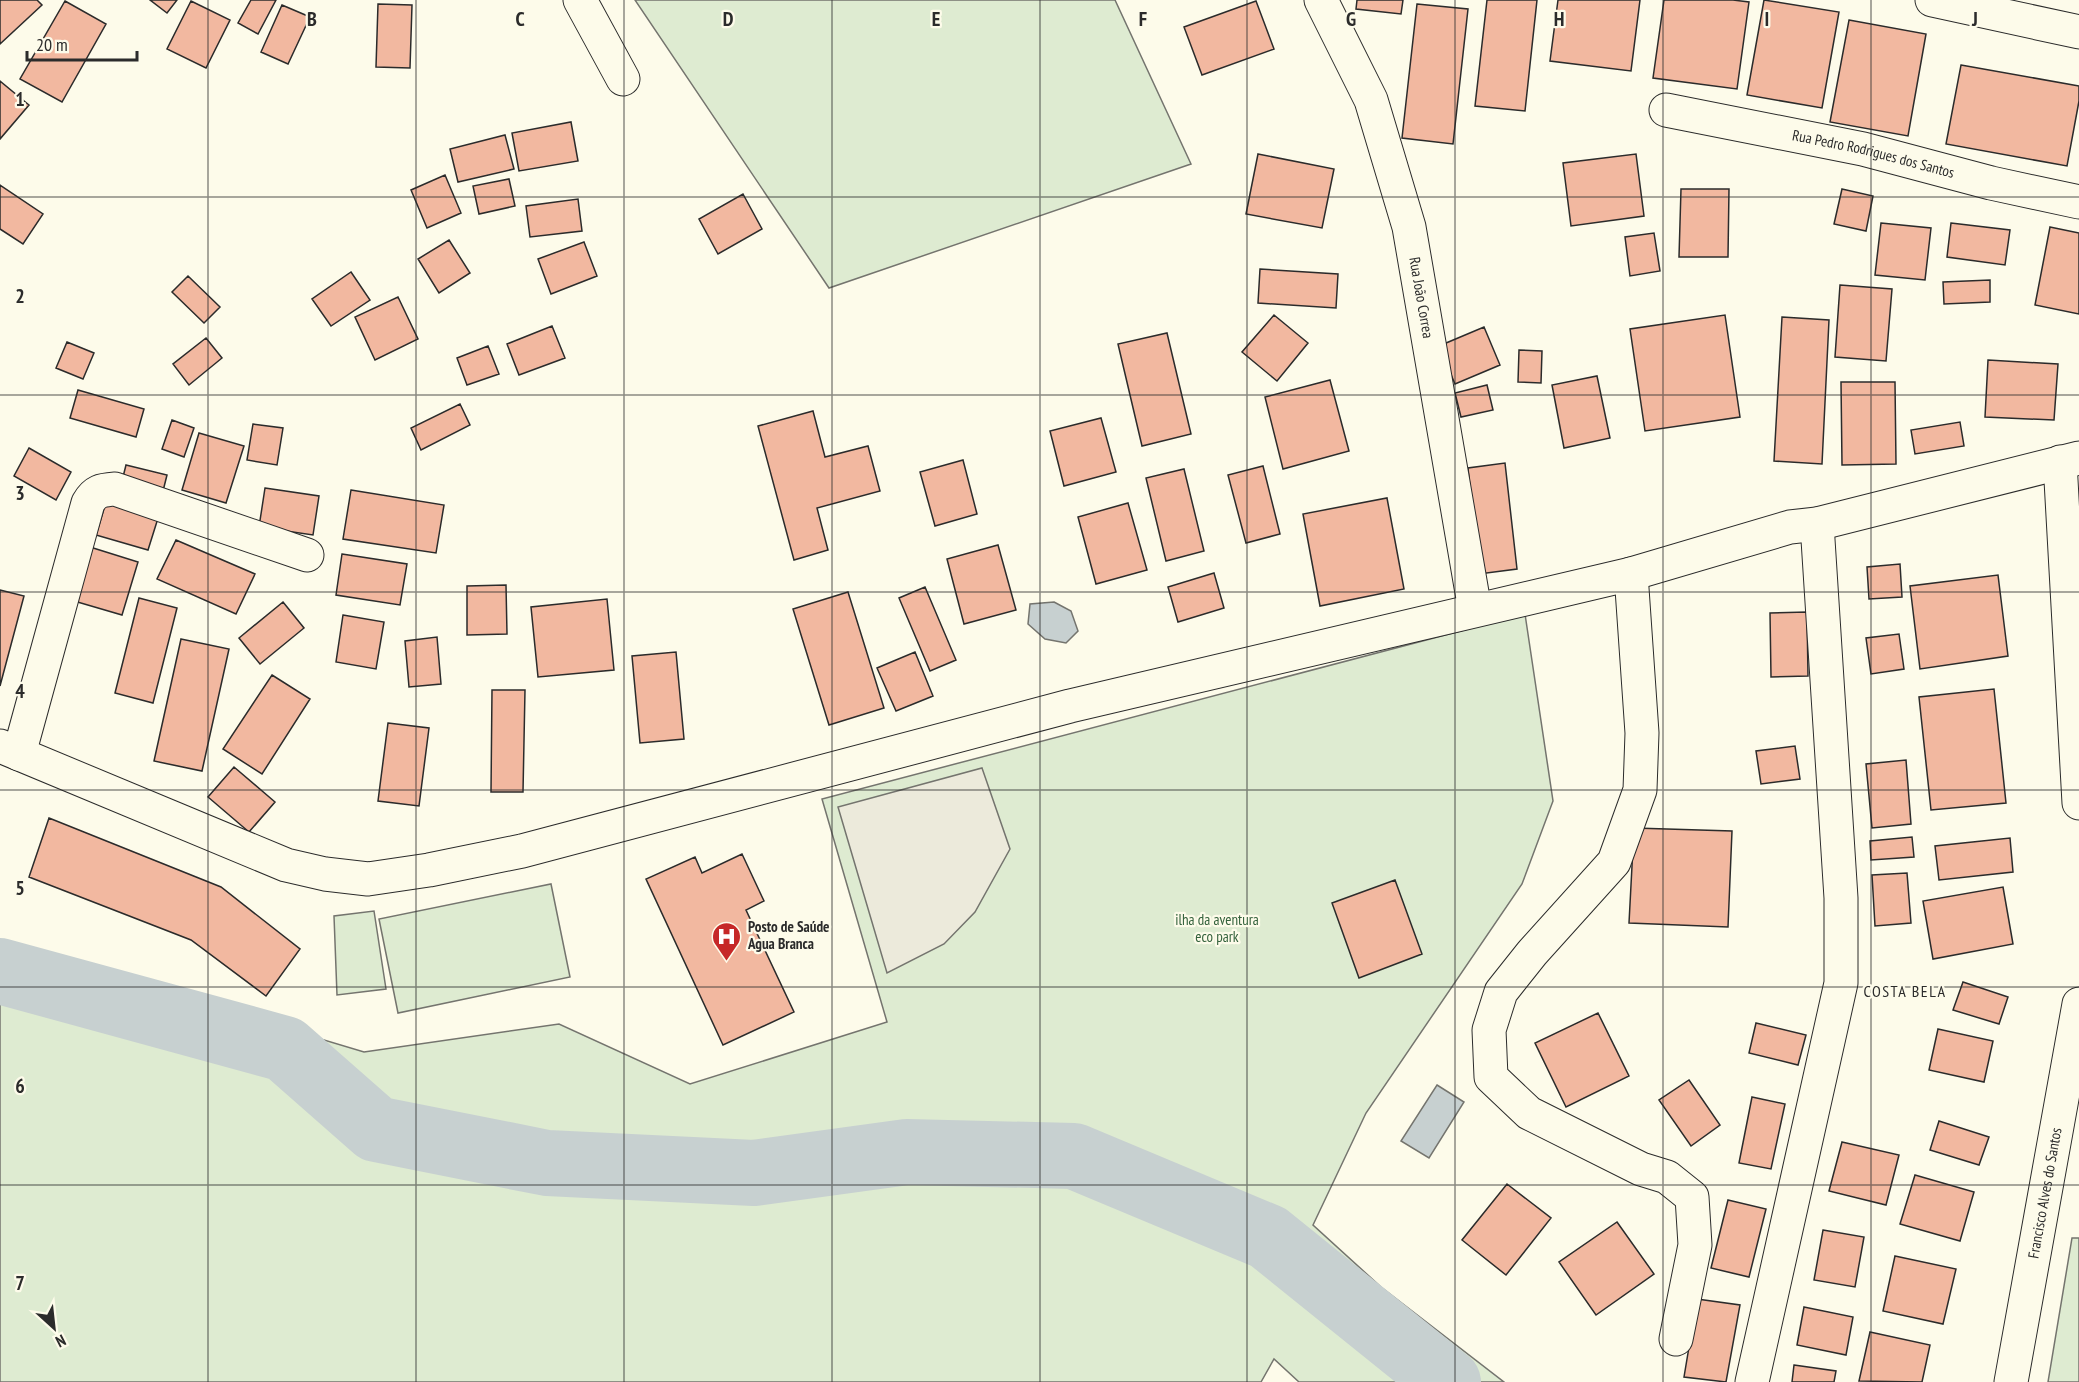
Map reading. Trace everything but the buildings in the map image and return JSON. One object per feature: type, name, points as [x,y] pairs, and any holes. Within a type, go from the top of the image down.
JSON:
[{"type":"street","points":[[580,0],[623,80]]},
{"type":"street","name":"Rua João Correa","points":[[1321,0],[1371,100],[1409,227],[1475,610]]},
{"type":"street","points":[[1932,0],[2079,32]]},
{"type":"street","name":"Rua Pedro Rodrigues dos Santos","points":[[1666,110],[1863,149],[1991,183],[2079,202]]},
{"type":"street","points":[[307,555],[115,489],[102,490],[94,494],[88,503],[10,749],[286,864],[325,874],[368,879],[429,870],[522,851],[1070,706],[1631,574],[1790,527],[1817,524],[2069,460],[2079,803]]},
{"type":"street","points":[[1752,1382],[1841,983],[1841,898],[1817,524]]},
{"type":"street","points":[[1631,574],[1642,733],[1640,790],[1614,862],[1532,953],[1501,992],[1489,1030],[1491,1077],[1529,1113],[1641,1169],[1667,1177],[1692,1197],[1695,1245],[1676,1339]]},
{"type":"street","name":"Francisco Alves do Santos","points":[[2011,1382],[2079,1004]]},
{"type":"green space","points":[[635,0],[1115,0],[1191,164],[829,288]]},
{"type":"green space","name":"ilha da aventura eco park","points":[[1525,614],[1553,801],[1522,884],[1366,1113],[1313,1225],[1381,1287],[1504,1382],[1299,1382],[1274,1359],[1261,1382],[0,1382],[0,943],[364,1052],[559,1024],[690,1084],[887,1022],[822,799]]},
{"type":"green space","points":[[551,884],[570,977],[398,1013],[379,919]]},
{"type":"green space","points":[[374,911],[386,989],[337,995],[334,916]]},
{"type":"green space","points":[[2072,1238],[2079,1238],[2079,1382],[2048,1382]]},
{"type":"shaded area","points":[[1054,602],[1071,611],[1078,631],[1066,643],[1045,639],[1028,624],[1030,604]]},
{"type":"shaded area","points":[[982,768],[1010,849],[975,912],[944,944],[887,973],[838,807]]},
{"type":"shaded area","points":[[1437,1085],[1464,1102],[1429,1158],[1401,1141]]},
{"type":"waterway","points":[[0,971],[285,1049],[376,1129],[547,1163],[754,1173],[907,1152],[1074,1156],[1268,1237],[1448,1382]]},
{"type":"place","name":"Posto de Saúde Agua Branca","points":[[727,962]]},
{"type":"district","name":"COSTA BELA","points":[[1905,991]]}]
